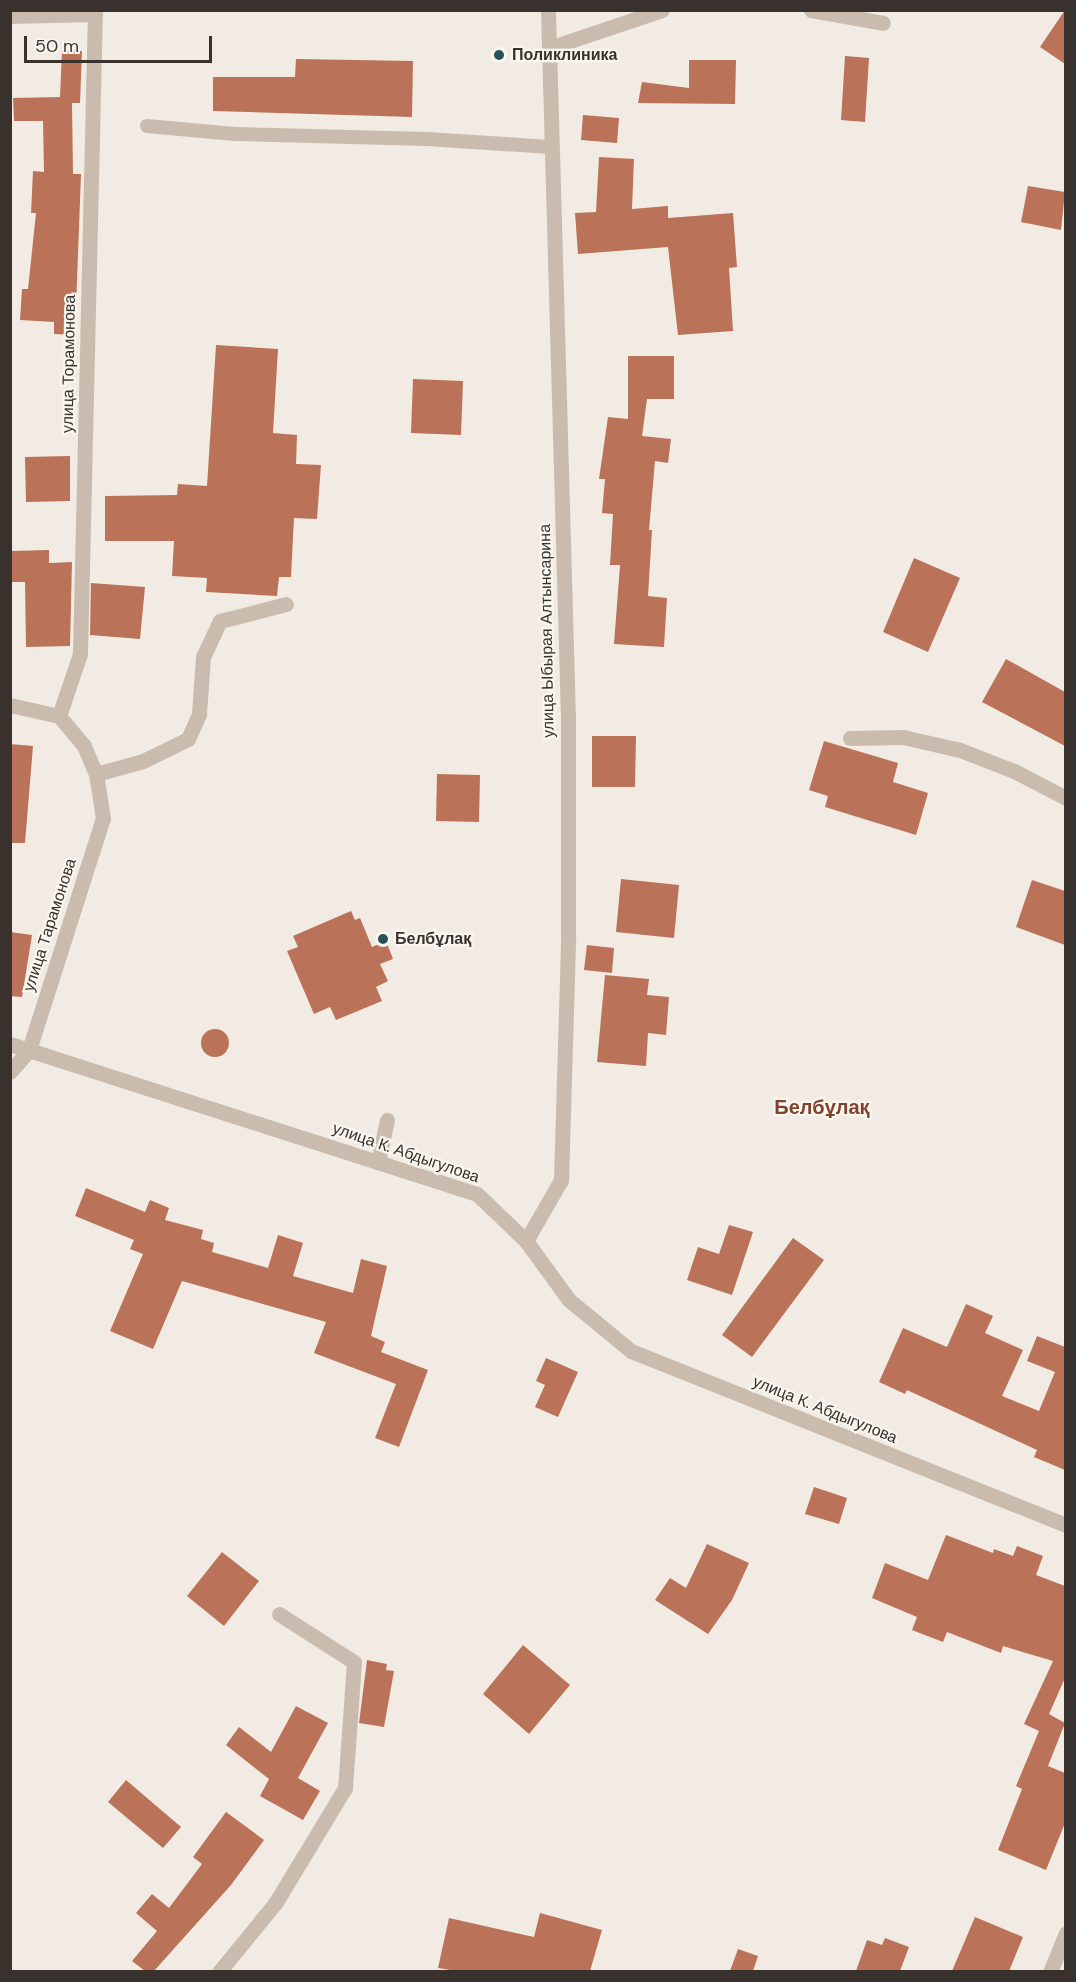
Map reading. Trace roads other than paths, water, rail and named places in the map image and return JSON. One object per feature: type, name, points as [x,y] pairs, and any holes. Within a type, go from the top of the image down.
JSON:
[{"type":"street","name":"улица Ыбырая Алтынсарина","points":[[526,1241],[561,1180],[568,937],[568,718],[548,10]]},
{"type":"street","points":[[549,48],[662,10]]},
{"type":"street","points":[[811,10],[883,22]]},
{"type":"street","points":[[10,16],[95,12]]},
{"type":"street","name":"улица Торамонова","points":[[58,716],[80,654],[95,12]]},
{"type":"street","points":[[10,705],[58,716],[84,746],[96,774],[143,761],[188,739],[199,714],[203,657],[220,621],[286,604]]},
{"type":"street","points":[[850,738],[903,737],[960,750],[1014,771],[1065,798]]},
{"type":"street","name":"улица Тарамонова","points":[[10,1072],[29,1050],[102,818],[96,774]]},
{"type":"street","name":"улица К. Абдыгулова","points":[[10,1044],[477,1194],[526,1241],[569,1299],[631,1351],[1065,1525]]},
{"type":"street","points":[[378,1162],[387,1120]]},
{"type":"street","points":[[219,1971],[276,1902],[345,1788],[354,1662],[279,1614]]},
{"type":"street","points":[[1050,1971],[1065,1934]]},
{"type":"lane","points":[[147,126],[235,134],[427,139],[551,147]]},
{"type":"place","name":"Поликлиника","points":[[499,55]]},
{"type":"place","name":"Белбұлақ","points":[[383,939]]},
{"type":"district","name":"Белбұлақ","points":[[822,1107]]}]
